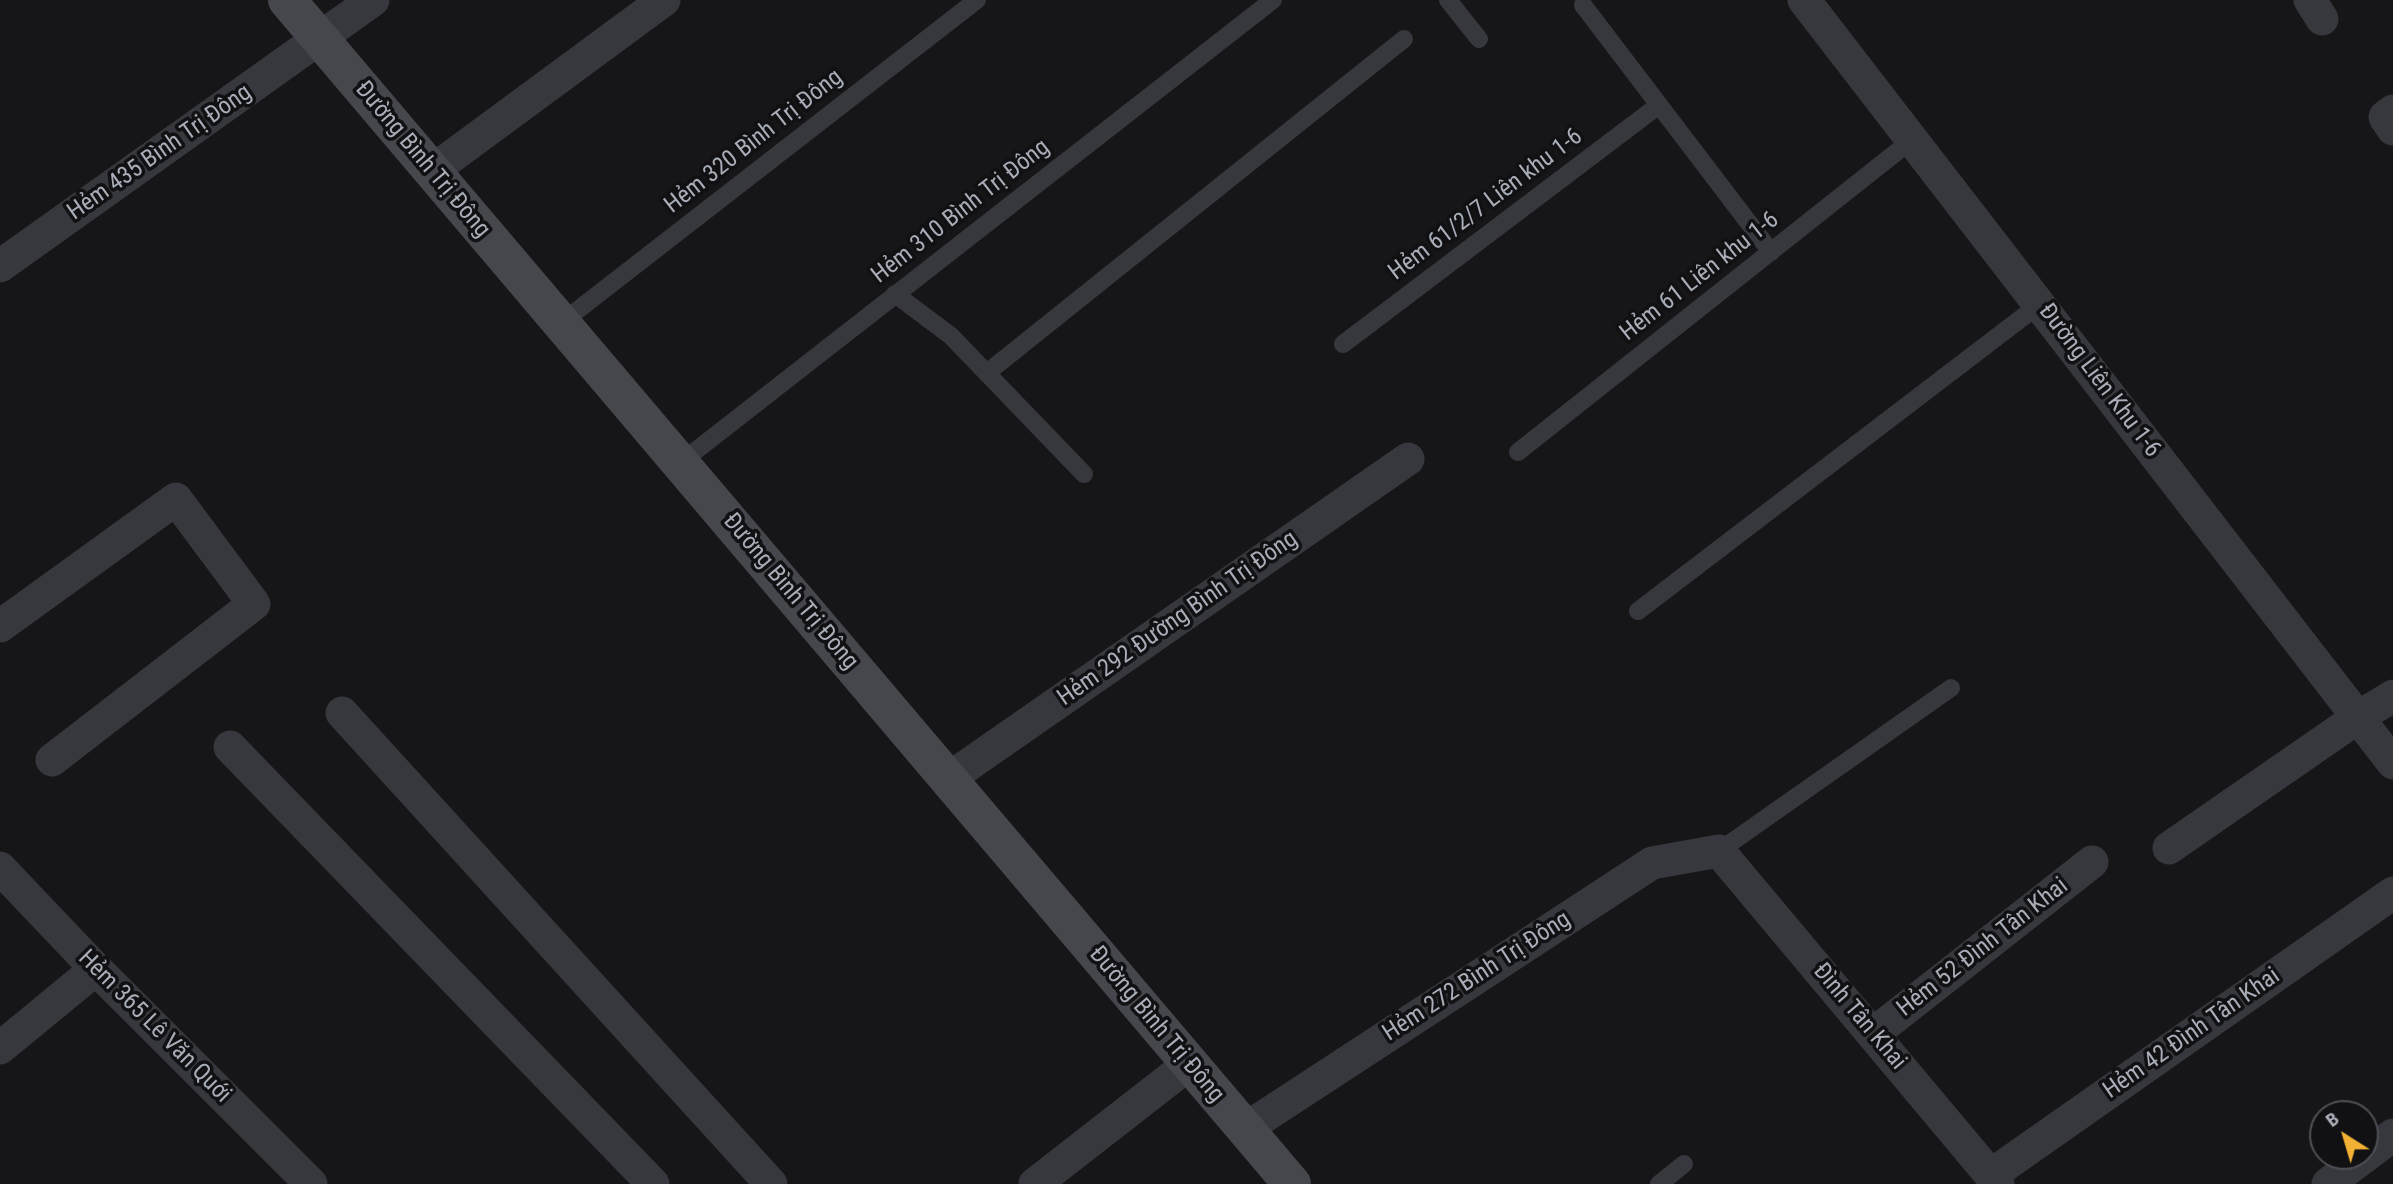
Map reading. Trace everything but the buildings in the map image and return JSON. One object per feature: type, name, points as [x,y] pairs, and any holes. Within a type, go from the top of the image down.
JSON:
[{"type":"street","name":"Đường Bình Trị Đông","points":[[287,0],[1292,1184]]},
{"type":"street","name":"Hẻm 435 Bình Trị Đông","points":[[0,266],[373,0]]},
{"type":"street","points":[[432,171],[664,0]]},
{"type":"street","name":"Đường Liên Khu 1-6","points":[[1804,0],[2393,763]]},
{"type":"street","points":[[2393,111],[2385,117],[2393,129]]},
{"type":"street","name":"Hẻm 292 Đường Bình Trị Đông","points":[[948,779],[1408,459]]},
{"type":"street","points":[[0,626],[176,499],[254,604],[52,760]]},
{"type":"street","points":[[2169,848],[2393,696]]},
{"type":"street","points":[[342,713],[771,1184]]},
{"type":"street","points":[[230,747],[653,1184]]},
{"type":"street","name":"Đình Tân Khai","points":[[1719,851],[1995,1179]]},
{"type":"street","name":"Hẻm 272 Bình Trị Đông","points":[[1245,1129],[1652,863],[1719,851]]},
{"type":"street","name":"Hẻm 52 Đình Tân Khai","points":[[1873,1034],[2092,862]]},
{"type":"street","name":"Hẻm 365 Lê Văn Quới","points":[[0,868],[96,969],[311,1184]]},
{"type":"street","name":"Hẻm 42 Đình Tân Khai","points":[[1995,1179],[2393,893]]},
{"type":"street","points":[[0,1048],[96,969]]},
{"type":"street","points":[[1035,1184],[1189,1064]]},
{"type":"street","points":[[2328,1184],[2393,1135]]},
{"type":"lane","name":"Hẻm 320 Bình Trị Đông","points":[[561,323],[978,0]]},
{"type":"lane","name":"Hẻm 310 Bình Trị Đông","points":[[680,463],[1273,0]]},
{"type":"lane","points":[[1448,0],[1479,39]]},
{"type":"lane","points":[[1583,5],[1771,252]]},
{"type":"lane","points":[[988,372],[1404,39]]},
{"type":"lane","name":"Hẻm 61/2/7 Liên khu 1-6","points":[[1343,344],[1659,105]]},
{"type":"lane","name":"Hẻm 61 Liên khu 1-6","points":[[1518,452],[1913,139]]},
{"type":"lane","points":[[895,294],[951,336],[1084,474]]},
{"type":"lane","points":[[1637,611],[2040,303]]},
{"type":"lane","points":[[1719,851],[1951,688]]},
{"type":"lane","points":[[1659,1184],[1684,1164]]}]
